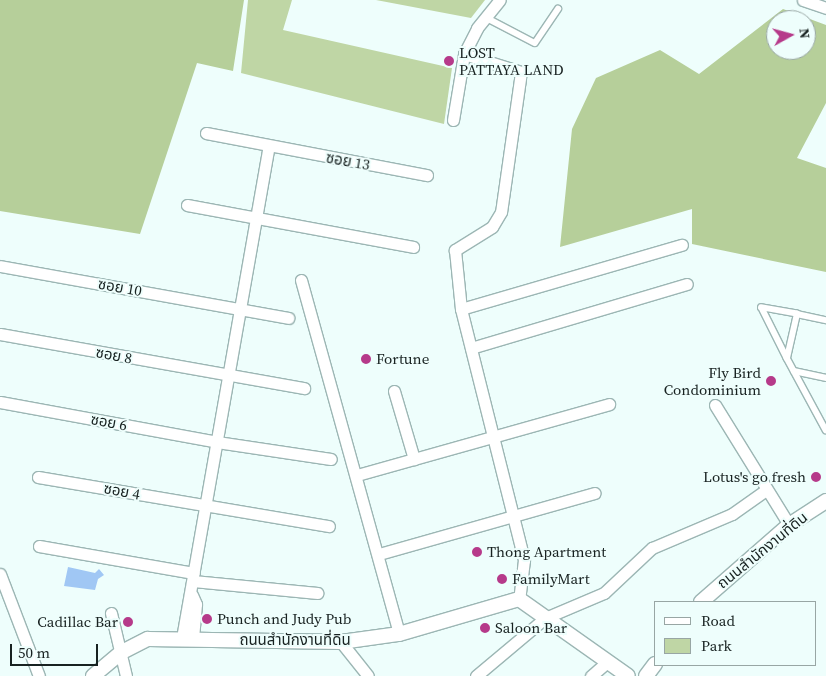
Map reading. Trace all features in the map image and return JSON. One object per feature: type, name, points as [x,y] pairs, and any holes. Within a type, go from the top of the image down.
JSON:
[{"type":"street","points":[[453,120],[464,54],[485,18],[500,0]]},
{"type":"street","points":[[803,0],[826,8]]},
{"type":"street","points":[[464,54],[521,72],[501,212],[492,228],[455,250],[461,309],[516,517],[524,560],[519,599],[606,663],[628,676]]},
{"type":"street","name":"ซอย 13","points":[[206,134],[269,148],[428,175]]},
{"type":"street","points":[[188,638],[196,604],[192,595],[194,577],[269,148]]},
{"type":"street","points":[[187,205],[413,247]]},
{"type":"street","points":[[461,309],[682,245]]},
{"type":"street","name":"ซอย 10","points":[[0,266],[288,318]]},
{"type":"street","points":[[301,280],[400,634]]},
{"type":"street","points":[[471,348],[687,284]]},
{"type":"street","name":"ซอย 8","points":[[0,334],[304,388]]},
{"type":"street","points":[[394,391],[414,459]]},
{"type":"street","name":"ซอย 6","points":[[0,402],[217,442],[331,459]]},
{"type":"street","points":[[357,475],[496,438],[609,404]]},
{"type":"street","points":[[715,405],[789,525]]},
{"type":"street","name":"ซอย 4","points":[[38,477],[329,526]]},
{"type":"street","points":[[476,676],[545,618],[596,598],[657,545],[732,514],[766,490]]},
{"type":"street","points":[[379,554],[516,517],[595,493]]},
{"type":"street","name":"ถนนสำนักงานที่ดิน","points":[[702,601],[789,525],[826,500]]},
{"type":"street","points":[[39,546],[194,577],[317,593]]},
{"type":"street","points":[[0,574],[39,672],[46,676]]},
{"type":"street","name":"ถนนสำนักงานที่ดิน","points":[[93,676],[122,652],[148,639],[188,638],[341,642],[400,634],[519,599]]},
{"type":"street","points":[[111,613],[122,652],[126,676]]},
{"type":"street","points":[[341,642],[368,676]]},
{"type":"street","points":[[591,676],[606,663]]},
{"type":"street","points":[[646,676],[654,665]]},
{"type":"lane","points":[[485,18],[534,43],[558,9]]},
{"type":"lane","points":[[826,320],[762,308],[826,430]]},
{"type":"lane","points":[[787,358],[797,314]]},
{"type":"lane","points":[[794,371],[826,378]]},
{"type":"green space","points":[[0,0],[244,0],[233,71],[197,63],[140,234],[0,211]]},
{"type":"green space","points":[[248,0],[292,0],[283,30],[452,68],[444,124],[241,73]]},
{"type":"green space","points":[[376,0],[485,0],[471,18]]},
{"type":"green space","points":[[816,21],[826,25],[826,103],[797,158],[826,168],[826,272],[692,244],[692,209],[560,247],[572,129],[596,78],[660,50],[699,74],[766,22],[766,60],[816,60]]},
{"type":"water","points":[[68,567],[95,573],[99,569],[104,575],[98,579],[95,590],[64,586]]},
{"type":"place","name":"LOST PATTAYA LAND","points":[[449,61]]},
{"type":"place","name":"Fortune","points":[[366,359]]},
{"type":"place","name":"Fly Bird Condominium","points":[[771,381]]},
{"type":"place","name":"Lotus's go fresh","points":[[816,477]]},
{"type":"place","name":"Thong Apartment","points":[[477,552]]},
{"type":"place","name":"FamilyMart","points":[[502,579]]},
{"type":"place","name":"Punch and Judy Pub","points":[[207,619]]},
{"type":"place","name":"Cadillac Bar","points":[[128,622]]},
{"type":"place","name":"Saloon Bar","points":[[485,628]]}]
